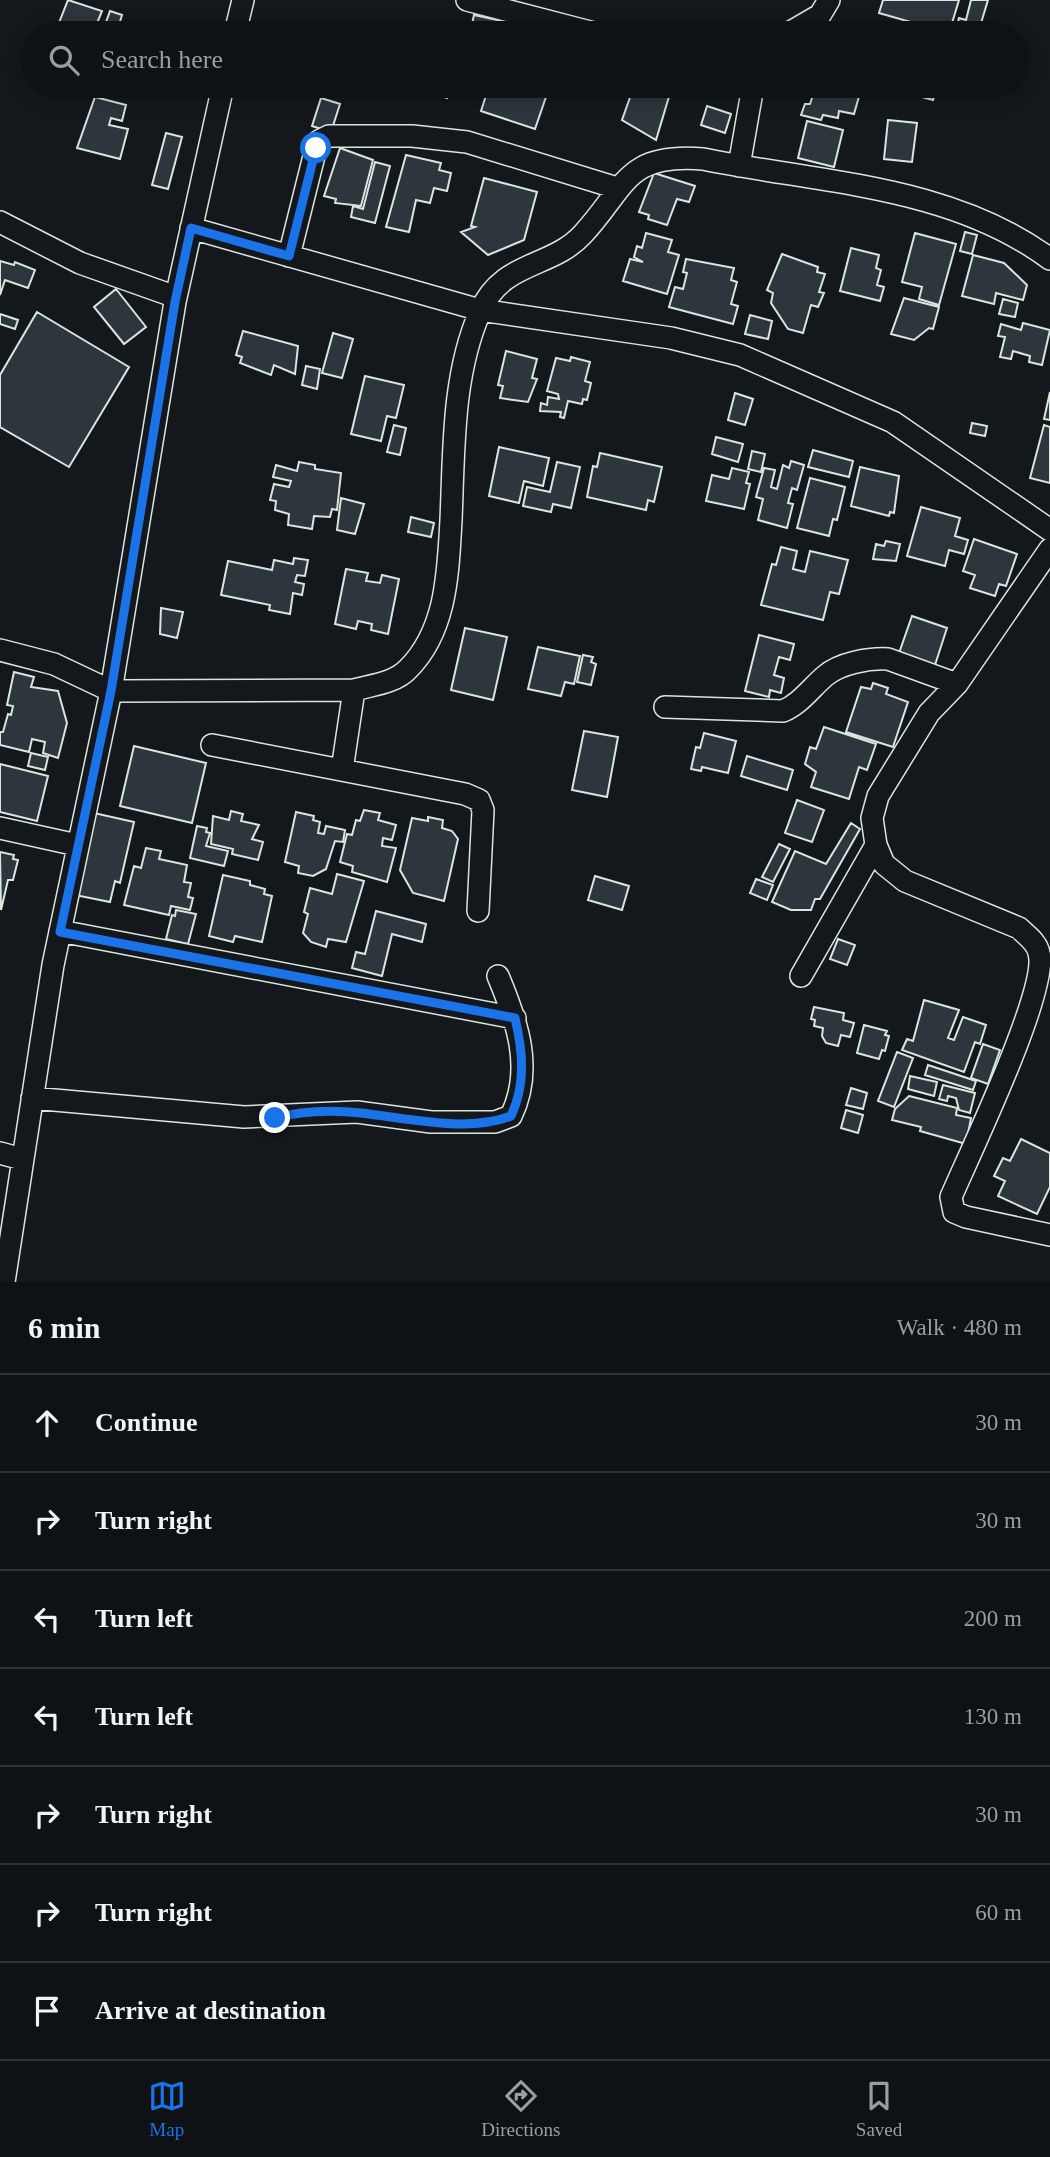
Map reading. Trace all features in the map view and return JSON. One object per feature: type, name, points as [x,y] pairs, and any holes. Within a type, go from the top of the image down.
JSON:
[{"type":"street","points":[[238,21],[243,0]]},
{"type":"street","points":[[467,0],[548,21]]},
{"type":"street","points":[[810,21],[820,15],[829,0]]},
{"type":"street","points":[[4,1282],[5,1246],[60,932],[111,691],[176,297],[220,98]]},
{"type":"street","points":[[739,166],[751,98]]},
{"type":"street","points":[[289,256],[316,148],[319,141],[329,136],[412,136],[467,142],[617,188]]},
{"type":"street","points":[[0,650],[54,664],[111,691],[354,690],[390,680],[407,670],[438,620],[448,580],[461,378],[480,310],[492,289],[514,270],[558,252],[582,236],[617,188],[648,163],[673,156],[908,195],[958,209],[1027,242],[1050,259]]},
{"type":"street","points":[[0,222],[80,263],[176,297]]},
{"type":"street","points":[[191,228],[480,310],[671,338],[740,355],[893,422],[1050,530]]},
{"type":"street","points":[[1050,549],[957,684],[929,713],[878,796],[872,818],[876,845],[884,864],[905,881],[1019,928],[1031,938],[1040,953],[1038,974],[1022,1033],[951,1197],[954,1212],[966,1217],[1050,1235]]},
{"type":"street","points":[[665,707],[783,711],[792,707],[827,674],[876,658],[888,659],[957,684]]},
{"type":"street","points":[[342,770],[354,690]]},
{"type":"street","points":[[212,745],[465,794],[479,800],[484,810],[478,911]]},
{"type":"street","points":[[0,828],[77,845]]},
{"type":"street","points":[[801,976],[876,845]]},
{"type":"street","points":[[60,932],[515,1018]]},
{"type":"street","points":[[32,1098],[244,1117],[357,1112],[431,1122],[495,1122],[511,1116],[522,1082],[521,1042],[515,1018],[498,976]]},
{"type":"street","points":[[0,1153],[22,1160]]},
{"type":"building","points":[[68,0],[102,11],[98,21],[60,21]]},
{"type":"building","points":[[883,0],[959,0],[953,21],[907,21],[879,13]]},
{"type":"building","points":[[971,0],[988,0],[982,21],[958,21],[959,18],[966,20]]},
{"type":"building","points":[[110,11],[122,15],[120,21],[106,21]]},
{"type":"building","points":[[474,15],[502,21],[473,21]]},
{"type":"building","points":[[95,98],[126,105],[122,121],[111,118],[109,125],[128,129],[120,159],[77,148]]},
{"type":"building","points":[[321,98],[340,104],[331,132],[312,126]]},
{"type":"building","points":[[485,98],[546,98],[535,129],[481,111]]},
{"type":"building","points":[[630,98],[669,98],[656,140],[622,120]]},
{"type":"building","points":[[812,98],[859,98],[854,114],[839,111],[838,118],[823,115],[821,120],[801,115],[805,104],[810,104]]},
{"type":"building","points":[[707,106],[731,114],[725,133],[701,125]]},
{"type":"building","points":[[888,120],[917,123],[912,162],[884,159]]},
{"type":"building","points":[[807,121],[843,130],[834,167],[798,158]]},
{"type":"building","points":[[166,133],[182,137],[168,189],[152,185]]},
{"type":"building","points":[[340,148],[373,160],[361,206],[335,203],[336,199],[324,196]]},
{"type":"building","points":[[406,155],[441,163],[439,170],[451,173],[447,191],[434,188],[430,203],[416,200],[409,232],[386,227]]},
{"type":"building","points":[[375,162],[390,166],[375,223],[351,217],[353,206],[363,209]]},
{"type":"building","points":[[654,173],[695,186],[689,202],[677,199],[667,225],[648,219],[649,215],[639,212]]},
{"type":"building","points":[[484,178],[537,192],[524,240],[488,255],[461,232],[475,227],[471,226]]},
{"type":"building","points":[[965,232],[977,235],[972,254],[960,251]]},
{"type":"building","points":[[646,233],[672,240],[668,252],[679,255],[667,294],[623,281],[630,259],[643,262],[634,257],[637,246],[642,248]]},
{"type":"building","points":[[915,233],[956,244],[939,305],[919,299],[922,287],[902,282]]},
{"type":"building","points":[[851,248],[879,255],[876,268],[881,270],[877,285],[884,287],[880,301],[840,291]]},
{"type":"building","points":[[782,254],[818,267],[817,272],[825,274],[819,292],[824,293],[818,307],[811,305],[803,333],[788,329],[771,303],[773,293],[767,290]]},
{"type":"building","points":[[973,255],[1004,263],[1027,285],[1023,300],[996,293],[994,304],[962,296]]},
{"type":"building","points":[[686,259],[734,268],[731,280],[737,282],[731,304],[738,306],[733,324],[669,307],[675,287],[683,289],[687,273],[683,272]]},
{"type":"building","points":[[0,261],[14,265],[15,262],[35,270],[28,288],[5,280],[0,295]]},
{"type":"building","points":[[116,289],[146,327],[124,344],[94,307]]},
{"type":"building","points":[[904,298],[939,307],[933,329],[929,328],[914,340],[891,334]]},
{"type":"building","points":[[1003,299],[1018,303],[1015,317],[999,314]]},
{"type":"building","points":[[37,312],[129,367],[69,467],[0,427],[0,375]]},
{"type":"building","points":[[0,314],[18,320],[15,329],[0,324]]},
{"type":"building","points":[[750,315],[772,321],[768,339],[745,334]]},
{"type":"building","points":[[1023,323],[1050,330],[1042,365],[1029,362],[1030,356],[1013,351],[1011,359],[1000,357],[1005,337],[998,336],[1001,324],[1021,330]]},
{"type":"building","points":[[243,331],[298,346],[295,374],[274,365],[271,375],[240,363],[242,357],[236,355]]},
{"type":"building","points":[[333,333],[353,339],[342,378],[322,373]]},
{"type":"building","points":[[506,351],[537,359],[532,378],[537,379],[528,402],[500,398],[503,386],[498,385]]},
{"type":"building","points":[[571,357],[590,362],[585,381],[591,383],[587,400],[583,399],[582,404],[568,401],[564,418],[560,417],[561,412],[540,411],[541,403],[547,405],[548,397],[559,399],[558,394],[547,391],[556,358],[570,361]]},
{"type":"building","points":[[306,366],[320,369],[317,389],[302,385]]},
{"type":"building","points":[[365,376],[404,385],[396,418],[387,416],[381,441],[351,434]]},
{"type":"building","points":[[1050,392],[1050,420],[1044,419]]},
{"type":"building","points":[[735,393],[753,399],[745,425],[728,420]]},
{"type":"building","points":[[972,423],[987,426],[985,436],[970,433]]},
{"type":"building","points":[[394,425],[406,428],[400,455],[387,452]]},
{"type":"building","points":[[1044,425],[1050,427],[1050,483],[1030,478]]},
{"type":"building","points":[[716,437],[743,444],[738,462],[712,454]]},
{"type":"building","points":[[499,447],[549,458],[543,486],[524,481],[519,503],[489,496]]},
{"type":"building","points":[[813,450],[853,461],[849,477],[808,467]]},
{"type":"building","points":[[752,451],[765,454],[761,472],[748,469]]},
{"type":"building","points":[[600,453],[662,467],[654,502],[648,500],[646,510],[587,497],[593,466],[597,467]]},
{"type":"building","points":[[791,461],[804,465],[797,490],[792,488],[788,503],[793,504],[787,528],[758,520],[763,499],[756,497],[764,468],[775,470],[771,487],[777,489],[783,465],[789,468]]},
{"type":"building","points":[[299,462],[315,465],[315,469],[341,473],[337,510],[332,509],[330,517],[314,516],[312,529],[288,525],[289,514],[275,510],[276,501],[270,500],[274,484],[289,487],[291,481],[273,477],[276,465],[297,471]]},
{"type":"building","points":[[557,462],[580,467],[571,508],[553,504],[551,512],[523,506],[527,487],[550,492]]},
{"type":"building","points":[[860,467],[899,476],[894,513],[890,512],[889,516],[851,506]]},
{"type":"building","points":[[732,468],[749,472],[746,483],[750,484],[744,509],[706,501],[712,475],[729,479]]},
{"type":"building","points":[[810,478],[845,487],[837,520],[833,519],[829,536],[797,528]]},
{"type":"building","points":[[341,498],[364,504],[355,534],[337,530]]},
{"type":"building","points":[[921,507],[960,518],[955,536],[968,540],[964,554],[949,550],[945,566],[907,556]]},
{"type":"building","points":[[411,517],[434,523],[431,537],[408,532]]},
{"type":"building","points":[[974,539],[1017,554],[1006,586],[999,584],[995,596],[970,588],[975,575],[963,571]]},
{"type":"building","points":[[886,541],[900,544],[896,561],[873,559],[876,544],[884,546]]},
{"type":"building","points":[[781,547],[797,551],[793,569],[805,572],[810,551],[848,560],[839,594],[830,592],[823,620],[761,605],[772,564],[776,565]]},
{"type":"building","points":[[294,558],[308,560],[305,576],[297,575],[295,582],[304,584],[302,595],[293,593],[290,614],[269,610],[270,605],[221,595],[228,561],[272,570],[274,560],[293,564]]},
{"type":"building","points":[[346,569],[368,573],[366,581],[380,583],[382,575],[399,579],[388,634],[371,630],[372,624],[358,621],[356,629],[335,624]]},
{"type":"building","points":[[161,608],[183,612],[177,638],[160,634]]},
{"type":"building","points":[[912,616],[947,628],[934,668],[898,656]]},
{"type":"building","points":[[465,628],[507,637],[493,700],[451,690]]},
{"type":"building","points":[[759,635],[794,644],[790,660],[779,657],[774,675],[784,678],[781,693],[770,690],[769,697],[745,691]]},
{"type":"building","points":[[538,647],[580,656],[574,684],[565,682],[561,696],[528,689]]},
{"type":"building","points":[[583,655],[593,657],[591,662],[596,664],[591,685],[577,682]]},
{"type":"building","points":[[14,672],[34,677],[31,687],[58,691],[67,723],[58,758],[43,753],[45,742],[32,739],[29,752],[0,745],[0,732],[3,732],[13,706],[7,705]]},
{"type":"building","points":[[873,683],[888,688],[886,694],[908,702],[893,747],[846,732],[861,687],[871,689]]},
{"type":"building","points":[[824,727],[876,744],[867,770],[859,767],[849,799],[811,787],[816,772],[805,764],[810,747],[816,749]]},
{"type":"building","points":[[584,731],[618,737],[607,797],[572,790]]},
{"type":"building","points":[[704,733],[736,741],[728,773],[702,767],[701,771],[691,769],[696,747],[700,748]]},
{"type":"building","points":[[134,746],[206,763],[192,823],[120,806]]},
{"type":"building","points":[[31,753],[48,757],[45,770],[28,766]]},
{"type":"building","points":[[747,756],[793,770],[787,790],[741,776]]},
{"type":"building","points":[[0,764],[48,776],[37,821],[0,812]]},
{"type":"building","points":[[797,800],[824,810],[812,842],[785,833]]},
{"type":"building","points":[[364,810],[380,813],[378,820],[396,825],[392,840],[383,838],[382,846],[396,848],[387,882],[352,872],[353,866],[340,862],[347,834],[352,835],[356,820],[360,821]]},
{"type":"building","points":[[231,811],[243,814],[241,821],[259,825],[252,839],[263,842],[258,860],[232,854],[233,849],[211,844],[213,816],[229,820]]},
{"type":"building","points":[[296,812],[314,816],[313,820],[320,822],[318,833],[324,834],[326,826],[345,830],[343,842],[335,841],[326,869],[313,876],[298,873],[299,866],[285,862]]},
{"type":"building","points":[[94,813],[134,822],[120,883],[115,881],[110,902],[75,895]]},
{"type":"building","points":[[428,817],[443,820],[442,828],[452,831],[458,839],[444,901],[413,893],[400,870],[412,818],[428,821]]},
{"type":"building","points":[[851,823],[860,829],[820,899],[815,899],[811,910],[791,910],[772,902],[795,851],[826,864]]},
{"type":"building","points":[[197,826],[207,828],[206,832],[210,833],[206,846],[228,851],[224,866],[190,858]]},
{"type":"building","points":[[779,844],[790,849],[773,882],[762,877]]},
{"type":"building","points":[[146,848],[161,851],[159,859],[187,865],[184,882],[191,883],[188,897],[193,898],[190,910],[171,906],[169,915],[124,905],[134,866],[141,868]]},
{"type":"building","points":[[0,852],[14,855],[13,859],[18,860],[13,880],[8,880],[1,910]]},
{"type":"building","points":[[337,874],[364,881],[346,942],[328,939],[326,947],[311,942],[303,933],[308,914],[304,912],[310,888],[332,894]]},
{"type":"building","points":[[223,875],[250,881],[250,885],[265,889],[264,894],[272,896],[262,942],[235,936],[233,942],[209,936]]},
{"type":"building","points":[[595,876],[629,886],[622,910],[588,900]]},
{"type":"building","points":[[756,879],[773,885],[767,900],[750,893]]},
{"type":"building","points":[[176,910],[196,914],[188,944],[166,939],[172,915],[175,916]]},
{"type":"building","points":[[376,911],[426,924],[422,942],[392,934],[382,976],[352,968],[356,952],[365,954]]},
{"type":"building","points":[[838,939],[855,945],[847,965],[830,959]]},
{"type":"building","points":[[924,1000],[959,1010],[948,1038],[954,1040],[963,1017],[986,1025],[980,1044],[975,1042],[964,1072],[902,1050],[907,1039],[913,1041]]},
{"type":"building","points":[[814,1007],[844,1013],[843,1020],[854,1023],[850,1037],[841,1035],[838,1046],[826,1043],[822,1036],[823,1028],[814,1026],[815,1020],[811,1019]]},
{"type":"building","points":[[864,1025],[887,1031],[885,1035],[889,1036],[885,1051],[882,1050],[879,1059],[857,1053]]},
{"type":"building","points":[[983,1044],[1000,1050],[988,1084],[971,1078]]},
{"type":"building","points":[[897,1052],[913,1058],[894,1107],[878,1101]]},
{"type":"building","points":[[928,1065],[976,1081],[973,1090],[925,1075]]},
{"type":"building","points":[[910,1076],[937,1082],[934,1096],[908,1089]]},
{"type":"building","points":[[943,1085],[975,1093],[970,1113],[959,1110],[956,1098],[948,1096],[947,1101],[939,1099]]},
{"type":"building","points":[[851,1088],[867,1093],[863,1109],[846,1105]]},
{"type":"building","points":[[909,1096],[957,1108],[956,1115],[971,1118],[966,1144],[920,1131],[921,1127],[892,1120],[895,1109]]},
{"type":"building","points":[[846,1110],[863,1115],[858,1133],[841,1128]]},
{"type":"building","points":[[1021,1139],[1050,1153],[1050,1187],[1037,1214],[998,1196],[1005,1181],[994,1176],[1003,1158],[1010,1161]]},
{"type":"route","points":[[275,1118],[294,1113],[357,1112],[431,1122],[495,1122],[511,1116],[522,1082],[521,1042],[515,1018],[60,932],[111,691],[175,302],[191,228],[289,256],[316,148]]}]
